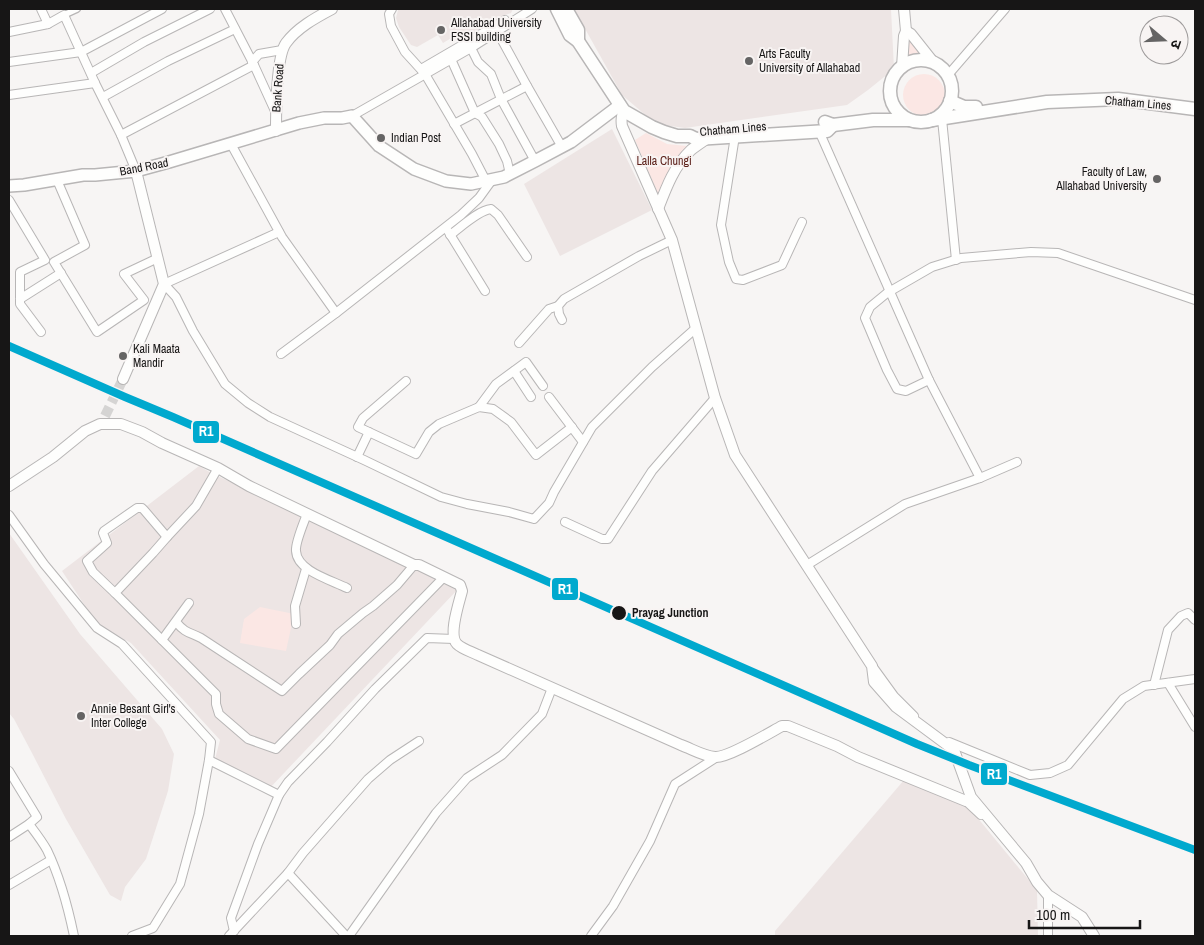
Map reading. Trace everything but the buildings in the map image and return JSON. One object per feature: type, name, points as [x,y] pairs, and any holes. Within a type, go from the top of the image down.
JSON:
[{"type":"highway","points":[[557,9],[570,34],[578,41],[622,108],[652,128],[677,136],[690,136]]},
{"type":"highway","points":[[566,9],[578,30],[578,41]]},
{"type":"highway","points":[[909,120],[900,114],[894,105],[890,95],[891,84],[895,75],[902,67],[909,62],[918,60],[926,60],[942,68],[948,75],[951,84],[950,101],[937,119]]},
{"type":"highway","name":"Chatham Lines","points":[[950,101],[970,108],[1054,94],[1103,92],[1148,94],[1195,100]]},
{"type":"highway","name":"Chatham Lines","points":[[834,125],[827,131],[696,139],[690,136],[697,130],[826,122],[834,125],[874,120],[924,122],[1047,102],[1118,99],[1195,109]]},
{"type":"main road","points":[[352,116],[379,146],[414,169],[446,181],[471,184],[510,174],[571,142],[622,108]]},
{"type":"main road","name":"Band Road","points":[[9,186],[83,175],[136,171],[298,124],[324,118],[352,116]]},
{"type":"street","points":[[41,9],[48,24]]},
{"type":"street","points":[[9,32],[48,24],[77,9]]},
{"type":"street","points":[[9,62],[81,52],[162,9]]},
{"type":"street","points":[[91,73],[144,42],[210,9]]},
{"type":"street","points":[[225,9],[276,113]]},
{"type":"street","name":"Bank Road","points":[[276,131],[282,50],[296,33],[315,18],[332,9]]},
{"type":"street","points":[[281,354],[462,215],[479,198],[489,180],[423,71],[404,52],[391,26],[389,14],[392,9]]},
{"type":"street","points":[[352,116],[524,9]]},
{"type":"street","points":[[423,71],[471,48],[532,9]]},
{"type":"street","points":[[902,67],[906,31],[904,9]]},
{"type":"street","points":[[948,75],[1005,9]]},
{"type":"street","points":[[64,15],[95,84],[103,96],[121,134],[136,171],[164,284],[176,297],[193,331],[226,384],[248,403],[270,417],[441,497],[534,519],[549,503],[592,427],[652,367],[696,328]]},
{"type":"street","points":[[103,96],[235,28]]},
{"type":"street","points":[[497,31],[562,147]]},
{"type":"street","points":[[906,31],[911,34],[934,63]]},
{"type":"street","points":[[471,48],[478,62],[491,74],[501,99],[535,161]]},
{"type":"street","points":[[121,134],[253,64],[259,54],[282,50]]},
{"type":"street","points":[[451,59],[475,113],[482,117],[499,144],[507,161],[510,174]]},
{"type":"street","points":[[9,95],[95,84]]},
{"type":"street","points":[[454,124],[527,86]]},
{"type":"street","points":[[622,108],[622,126],[672,240],[714,398],[735,455],[872,666],[894,696],[921,722],[950,744],[1030,775],[1050,773],[1068,765],[1123,699],[1144,686],[1195,679]]},
{"type":"street","points":[[937,119],[956,260]]},
{"type":"street","points":[[818,131],[929,380],[980,478]]},
{"type":"street","points":[[735,136],[721,225],[729,262],[736,279],[743,280],[782,265],[802,222]]},
{"type":"street","points":[[658,209],[666,187],[682,160],[708,138]]},
{"type":"street","points":[[231,144],[279,232],[336,313]]},
{"type":"street","points":[[56,180],[85,246],[54,262],[97,332],[144,300],[124,274],[158,258]]},
{"type":"street","points":[[9,200],[45,260],[20,272],[20,304],[41,332]]},
{"type":"street","points":[[450,235],[481,213],[491,209],[498,215],[527,257]]},
{"type":"street","points":[[446,227],[484,292]]},
{"type":"street","points":[[123,379],[164,284],[279,232]]},
{"type":"street","points":[[519,343],[549,309],[558,306],[564,299],[584,287],[672,240]]},
{"type":"street","points":[[929,380],[906,390],[901,391],[897,389],[865,318],[870,306],[932,267],[956,260],[1031,252],[1058,253],[1195,300]]},
{"type":"street","points":[[20,299],[61,273]]},
{"type":"street","points":[[558,306],[562,320]]},
{"type":"street","points":[[480,407],[496,384],[526,362],[543,386]]},
{"type":"street","points":[[514,371],[531,398]]},
{"type":"street","points":[[406,381],[363,418],[358,427],[416,454],[429,432],[439,424],[480,407],[494,408],[511,422],[536,456],[572,427]]},
{"type":"street","points":[[550,397],[583,442]]},
{"type":"street","points":[[565,522],[602,539],[608,539],[652,471],[714,398]]},
{"type":"street","points":[[9,486],[53,457],[105,416]]},
{"type":"street","points":[[85,431],[100,424],[121,424],[142,432],[218,468],[249,486],[307,514],[460,585],[462,591],[453,631],[454,639],[458,645],[681,745],[717,758]]},
{"type":"street","points":[[358,457],[369,432]]},
{"type":"street","points":[[808,566],[905,504],[980,478],[1017,462]]},
{"type":"street","points":[[115,593],[196,506],[218,468]]},
{"type":"street","points":[[167,537],[144,510],[139,507],[104,531],[106,545],[87,561],[93,572],[216,694],[219,714],[248,738],[276,749],[444,578]]},
{"type":"street","points":[[307,514],[296,549],[298,559],[306,569],[347,588]]},
{"type":"street","points":[[9,515],[44,564],[97,628],[122,644],[211,742],[199,814],[180,884],[153,928],[132,936]]},
{"type":"street","points":[[176,622],[182,630],[201,638],[282,691],[330,645],[338,634],[373,606],[414,565]]},
{"type":"street","points":[[296,624],[295,606],[306,569]]},
{"type":"street","points":[[162,640],[189,603]]},
{"type":"street","points":[[1154,685],[1168,630],[1180,616],[1188,613],[1195,620]]},
{"type":"street","points":[[231,934],[231,918],[278,795],[375,689],[427,638],[454,639]]},
{"type":"street","points":[[872,666],[874,682],[896,707],[954,750],[971,797],[1026,863],[1037,882]]},
{"type":"street","points":[[1168,682],[1195,727]]},
{"type":"street","points":[[288,873],[347,936],[436,813],[467,778],[502,755],[542,714],[552,688]]},
{"type":"street","points":[[591,936],[613,906],[650,841],[675,784],[717,758],[782,726],[788,726],[966,801],[990,824],[1048,895],[1082,917],[1094,936]]},
{"type":"street","points":[[231,934],[288,873],[368,778],[390,760],[419,741]]},
{"type":"street","points":[[209,760],[278,795]]},
{"type":"street","points":[[9,771],[38,817],[9,837]]},
{"type":"street","points":[[28,824],[46,848],[60,881],[74,936]]},
{"type":"street","points":[[9,885],[51,860]]},
{"type":"street","points":[[1048,895],[1048,936]]},
{"type":"shaded area","name":"Allahabad University FSSI building","points":[[513,9],[511,13],[500,17],[494,24],[460,44],[453,37],[443,43],[438,35],[417,47],[411,45],[399,27],[396,18],[398,10]]},
{"type":"shaded area","name":"Arts Faculty University of Allahabad","points":[[574,9],[891,9],[894,69],[847,105],[685,128],[656,124],[622,95]]},
{"type":"shaded area","points":[[612,129],[652,210],[560,256],[524,184]]},
{"type":"shaded area","points":[[199,466],[213,474],[451,580],[459,588],[268,790],[214,763],[220,740],[131,643],[97,624],[62,571]]},
{"type":"shaded area","name":"Annie Besant Girl's Inter College","points":[[9,533],[80,634],[162,729],[174,754],[168,791],[146,859],[125,887],[121,901],[110,895],[66,819],[14,719],[9,713]]},
{"type":"shaded area","points":[[910,773],[958,794],[1037,890],[1038,936],[775,936],[775,931]]},
{"type":"green space","points":[[909,35],[926,58],[909,60],[906,37]]},
{"type":"green space","points":[[924,74],[939,80],[945,95],[939,110],[924,116],[909,110],[903,95],[909,80]]},
{"type":"green space","name":"Lalla Chungi","points":[[646,133],[667,144],[697,147],[683,165],[662,203],[635,140]]},
{"type":"green space","points":[[260,607],[294,614],[286,651],[240,643],[244,619]]},
{"type":"tunnel","points":[[105,416],[123,379]]},
{"type":"transit line","name":"R1","points":[[9,346],[917,744],[1195,850]]},
{"type":"place","name":"Allahabad University FSSI building","points":[[441,30]]},
{"type":"place","name":"Arts Faculty University of Allahabad","points":[[749,61]]},
{"type":"place","name":"Indian Post","points":[[381,138]]},
{"type":"place","name":"Faculty of Law, Allahabad University","points":[[1157,179]]},
{"type":"place","name":"Kali Maata Mandir","points":[[123,356]]},
{"type":"place","name":"Prayag Junction","points":[[619,613]]},
{"type":"place","name":"Annie Besant Girl's Inter College","points":[[81,716]]}]
